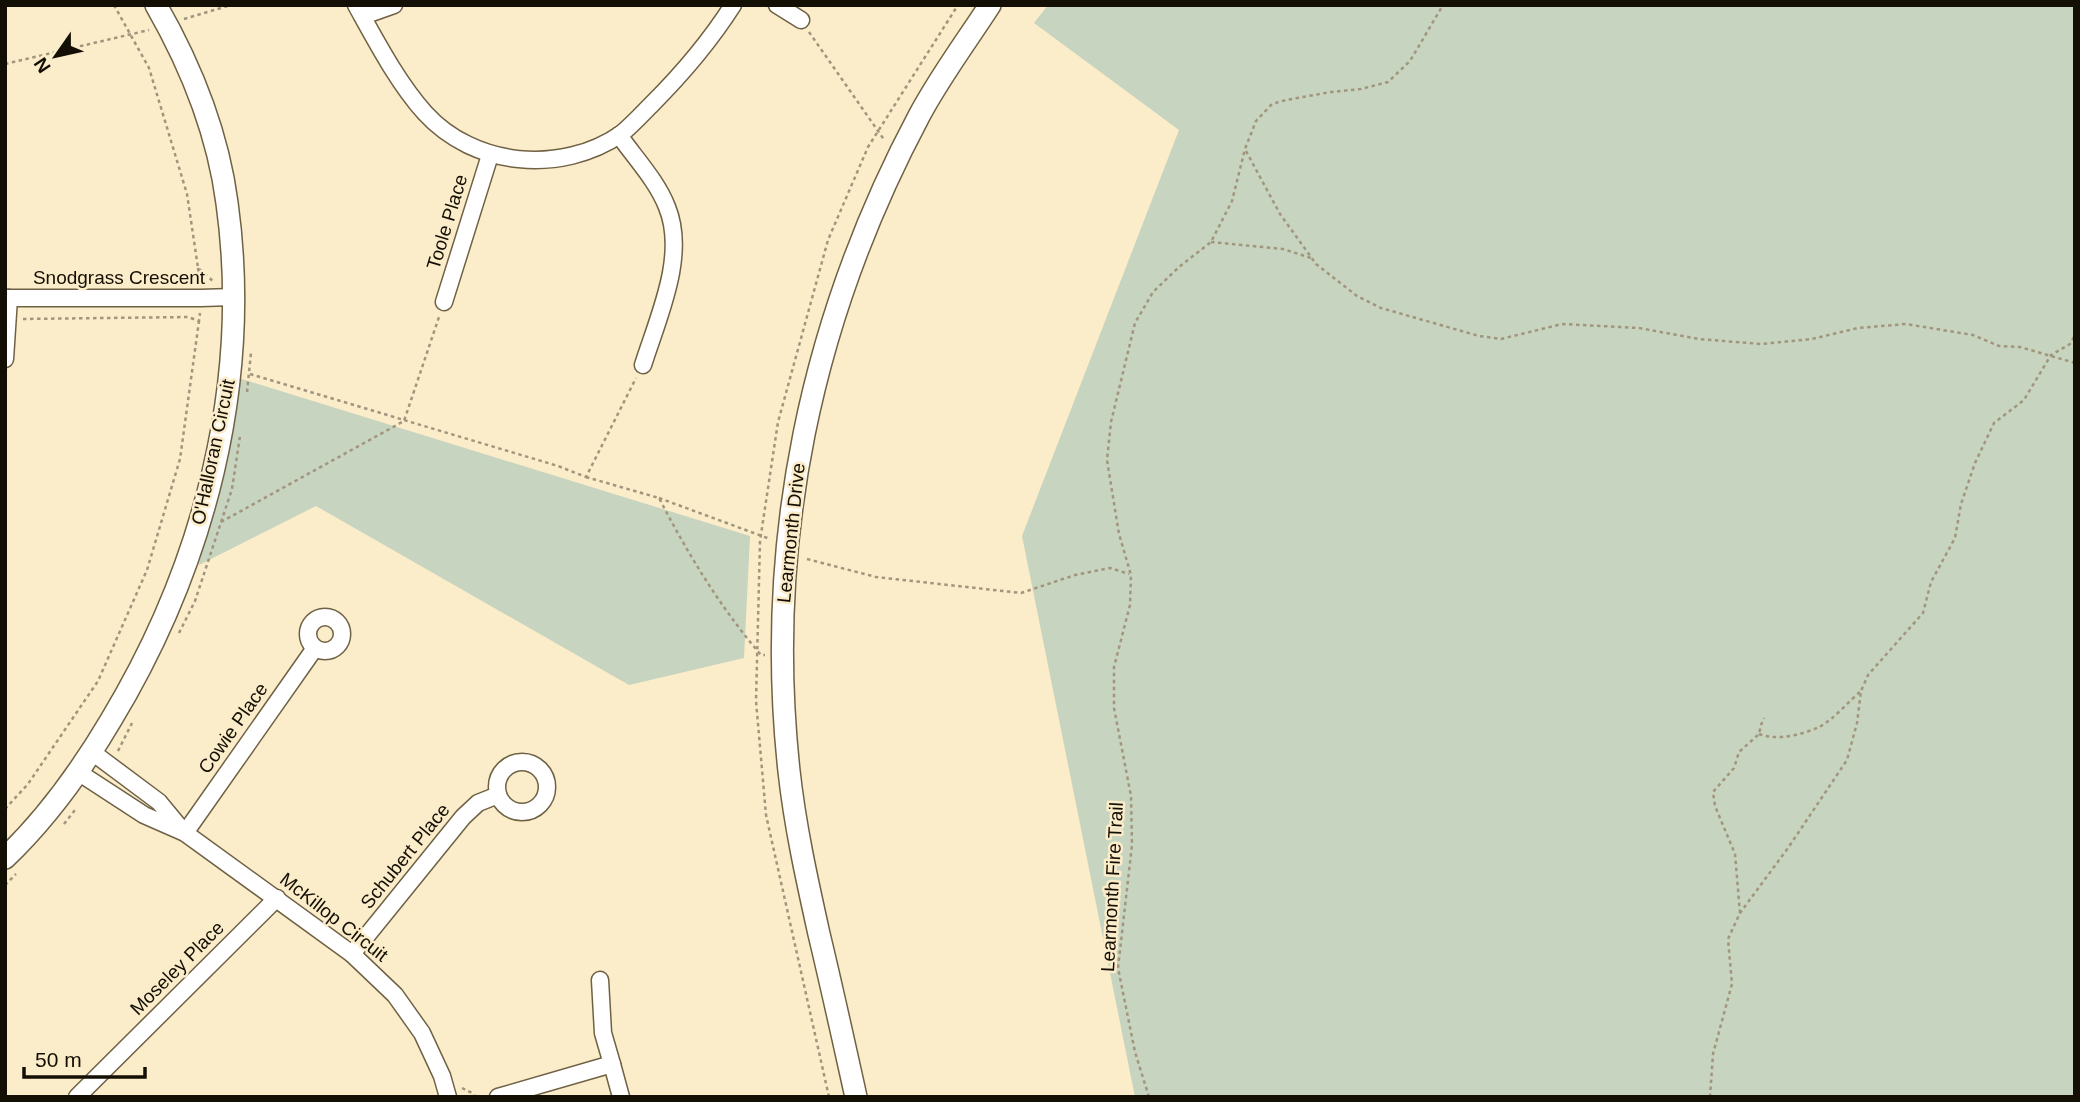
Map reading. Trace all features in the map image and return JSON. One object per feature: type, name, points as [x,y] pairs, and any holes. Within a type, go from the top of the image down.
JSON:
[{"type":"street","name":"O'Halloran Circuit","points":[[5,858],[35,826],[92,752],[130,690],[151,648],[188,561],[213,472],[229,388],[234,329],[234,263],[227,201],[205,110],[156,5]]},
{"type":"street","points":[[394,5],[359,11],[397,74],[425,113],[448,134],[475,149],[490,155],[521,160],[554,159],[588,150],[619,135],[676,80],[733,5]]},
{"type":"street","points":[[777,5],[801,20]]},
{"type":"street","name":"Learmonth Drive","points":[[856,1097],[797,830],[784,713],[782,629],[793,487],[822,354],[848,271],[872,212],[920,114],[990,5]]},
{"type":"street","points":[[619,135],[666,205],[674,241],[669,280],[643,365]]},
{"type":"street","name":"Toole Place","points":[[444,302],[490,155]]},
{"type":"street","name":"Snodgrass Crescent","points":[[7,298],[233,297]]},
{"type":"street","points":[[5,359],[9,318],[7,298]]},
{"type":"street","name":"Cowie Place","points":[[185,833],[316,648]]},
{"type":"street","name":"McKillop Circuit","points":[[92,752],[159,802],[185,833]]},
{"type":"street","name":"McKillop Circuit","points":[[78,772],[144,815],[185,833],[352,954],[395,995],[422,1033],[442,1076],[448,1097]]},
{"type":"street","name":"Schubert Place","points":[[352,954],[463,817],[478,803],[498,795]]},
{"type":"street","name":"Moseley Place","points":[[77,1097],[277,898]]},
{"type":"street","points":[[600,980],[603,1032],[621,1097]]},
{"type":"street","points":[[498,1097],[612,1064]]},
{"type":"path","points":[[114,5],[149,68],[187,194],[198,268],[233,297]]},
{"type":"path","name":"Learmonth Fire Trail","points":[[1149,1097],[1135,1052],[1118,968],[1132,845],[1132,796],[1114,708],[1114,667],[1130,605],[1131,575],[1119,534],[1107,460],[1114,410],[1135,323],[1153,292],[1211,242],[1232,201],[1245,149],[1256,121],[1272,104],[1388,82],[1410,61],[1443,5]]},
{"type":"path","points":[[801,20],[897,158]]},
{"type":"path","points":[[5,64],[130,35]]},
{"type":"path","points":[[1245,149],[1280,214],[1315,264],[1357,296],[1381,308],[1479,336],[1501,339],[1562,324],[1639,328],[1699,339],[1761,344],[1812,339],[1858,328],[1906,324],[1973,335],[1998,346],[2021,347],[2075,363]]},
{"type":"path","points":[[1211,242],[1283,249],[1312,258]]},
{"type":"path","points":[[5,810],[27,784],[97,681],[147,570],[180,459],[201,298]]},
{"type":"path","points":[[221,522],[404,421],[444,302]]},
{"type":"path","points":[[9,318],[188,317],[199,321]]},
{"type":"path","points":[[1710,1097],[1713,1054],[1732,984],[1728,939],[1740,913],[1847,760],[1857,723],[1861,691],[1868,675],[1923,613],[1931,582],[1955,538],[1961,504],[1975,463],[1994,423],[2024,400],[2051,355],[2070,344],[2075,335]]},
{"type":"path","points":[[586,477],[643,365]]},
{"type":"path","points":[[230,369],[262,376],[659,498],[761,536],[808,559],[876,577],[1021,593],[1075,575],[1110,568],[1131,575]]},
{"type":"path","points":[[659,498],[692,559],[719,601],[757,651],[761,655],[782,654]]},
{"type":"path","points":[[1759,734],[1783,737],[1821,727],[1861,691]]},
{"type":"path","points":[[1740,913],[1735,854],[1715,806],[1713,792],[1734,768],[1739,752],[1759,734],[1764,718]]},
{"type":"green space","points":[[1048,5],[2075,5],[2075,1097],[1135,1097],[1022,536],[1179,130],[1034,23]]},
{"type":"green space","points":[[235,377],[750,536],[744,658],[629,685],[316,506],[199,565]]}]
